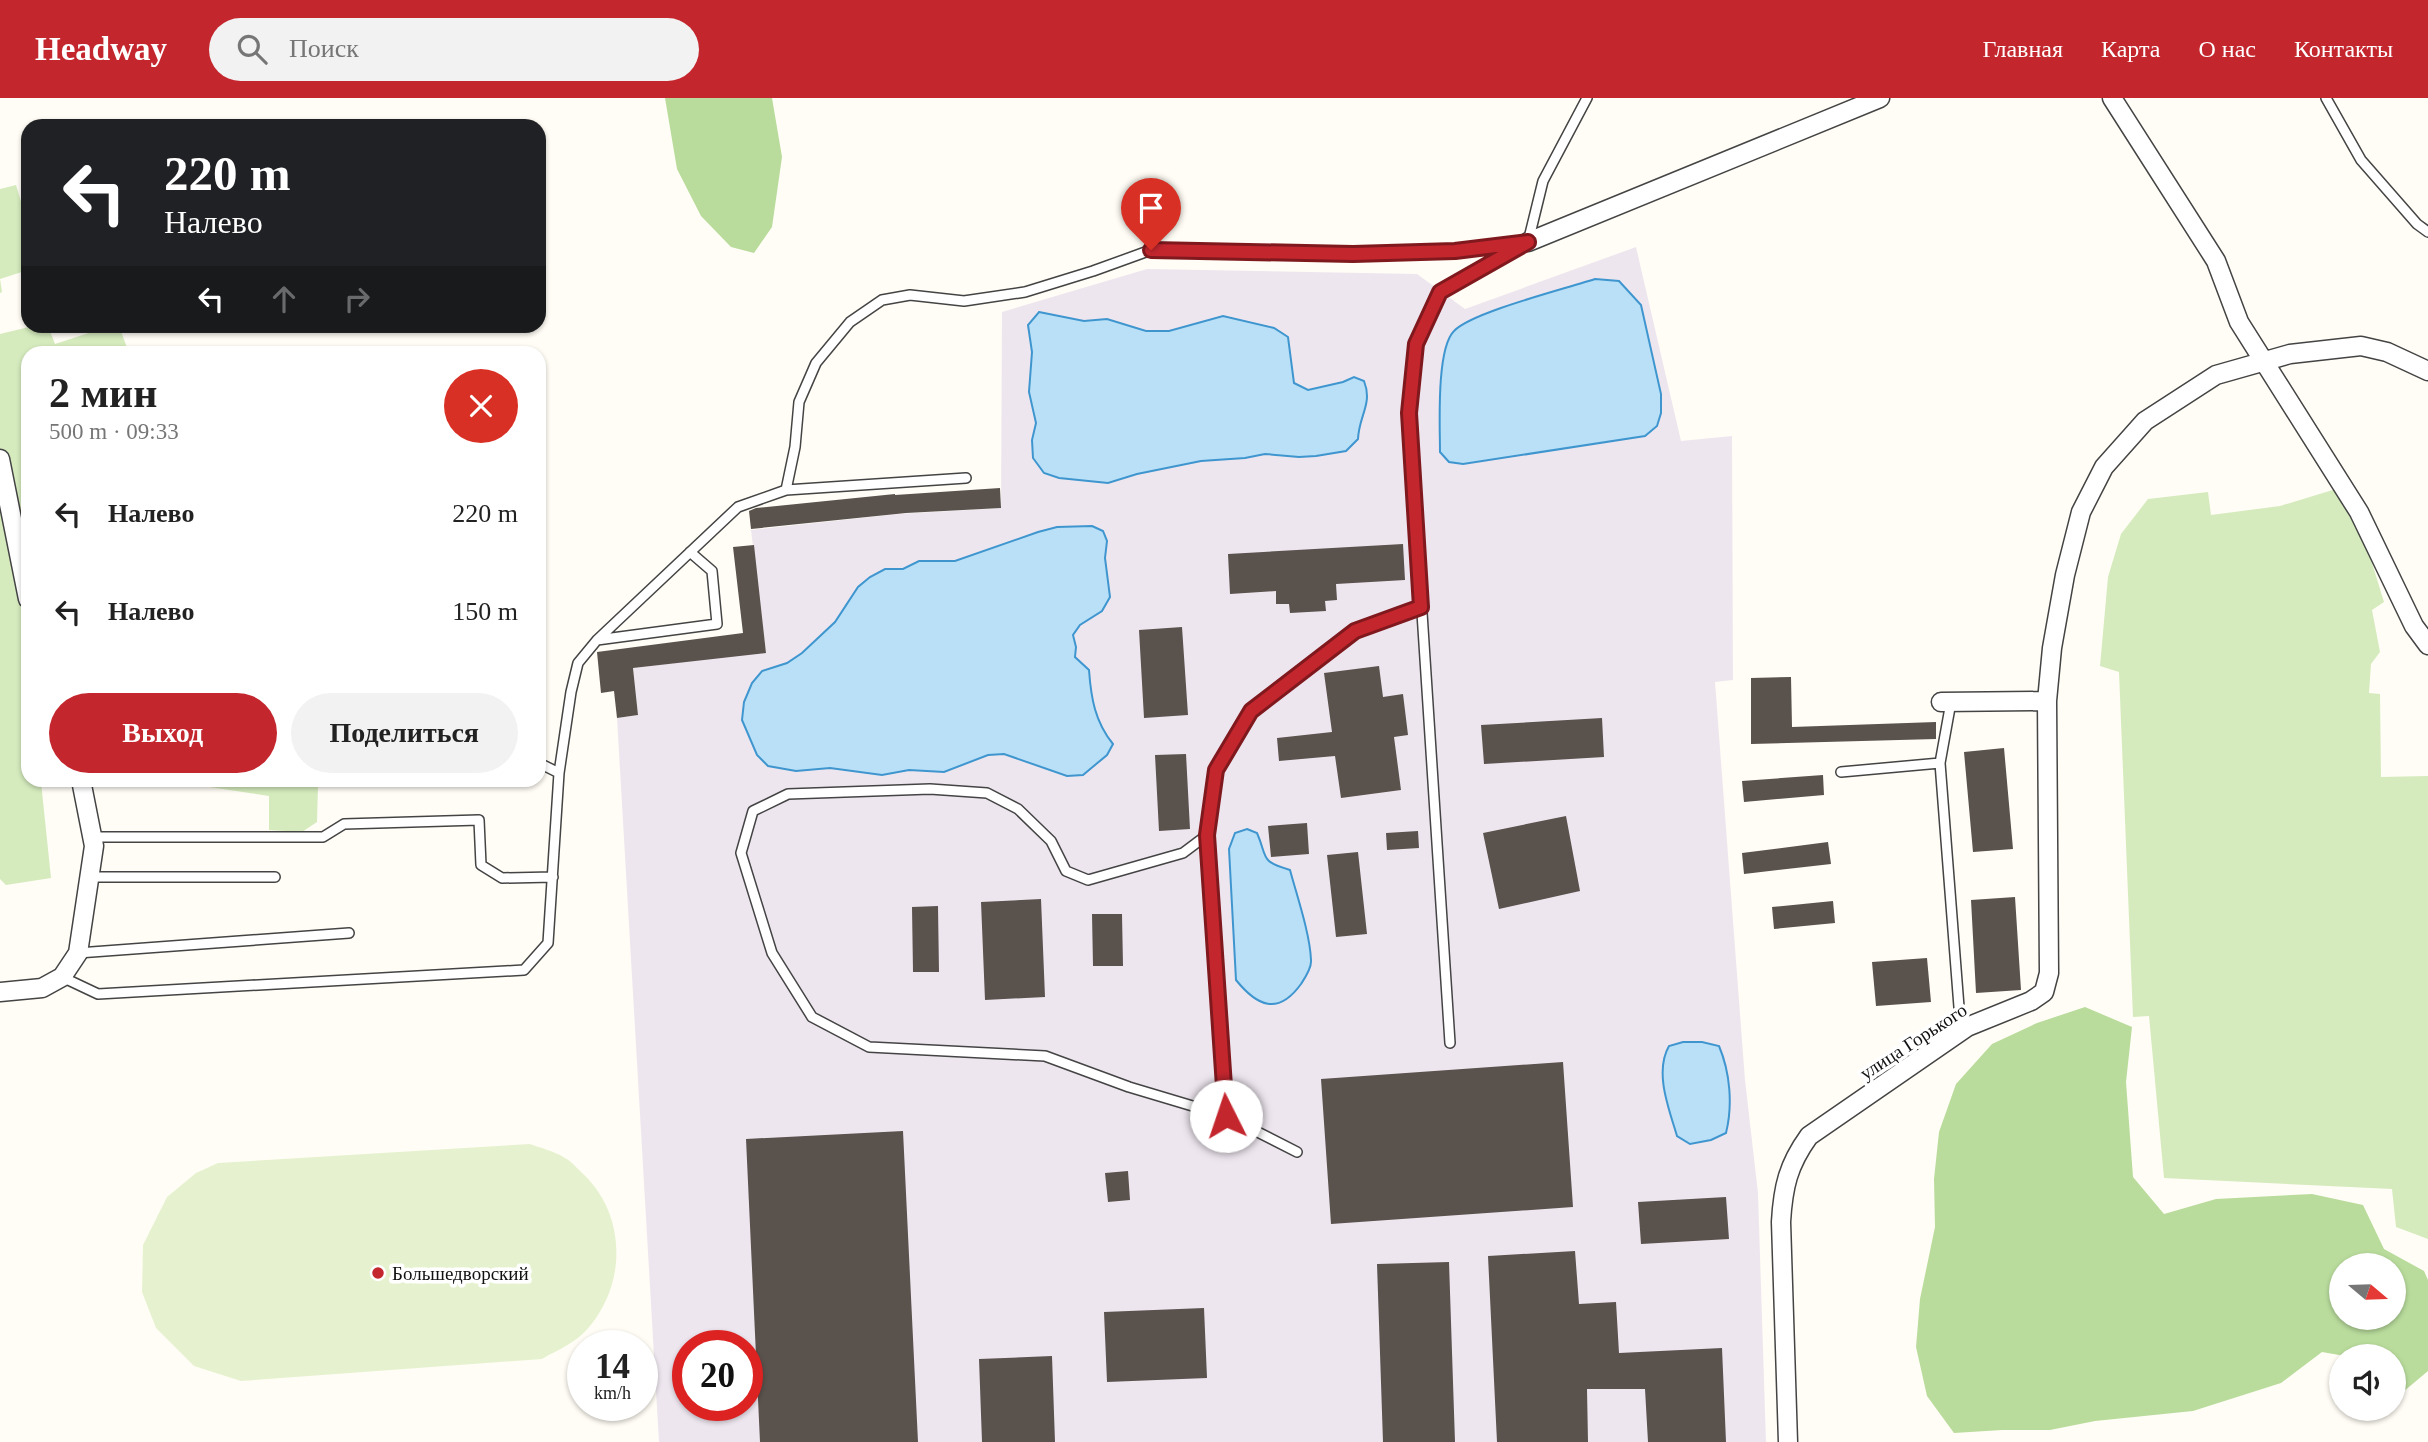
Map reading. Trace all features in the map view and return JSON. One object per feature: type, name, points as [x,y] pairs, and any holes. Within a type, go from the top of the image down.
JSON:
[{"type":"street","points":[[1528,242],[1880,98]]},
{"type":"street","points":[[2112,98],[2216,261],[2239,322],[2359,512],[2414,626],[2428,645]]},
{"type":"street","name":"улица Горького","points":[[1788,1442],[1781,1222],[1783,1193],[1793,1158],[1809,1136],[1967,1027],[2031,1001],[2044,992],[2049,973],[2047,701],[2052,648],[2065,575],[2081,512],[2104,467],[2145,421],[2216,375],[2290,354],[2361,346],[2387,352],[2428,371]]},
{"type":"street","points":[[0,459],[21,564]]},
{"type":"street","points":[[1946,702],[2047,701]]},
{"type":"street","points":[[0,992],[42,988],[62,977],[78,953],[94,846],[82,787]]},
{"type":"lane","points":[[1450,1043],[1409,413],[1416,344],[1440,292],[1528,242],[1543,181],[1587,98]]},
{"type":"lane","points":[[2326,98],[2361,160],[2417,224],[2428,232]]},
{"type":"lane","points":[[786,491],[795,447],[799,402],[816,363],[850,322],[881,300],[910,295],[964,301],[1025,292],[1151,250],[1353,254],[1455,251],[1528,242]]},
{"type":"lane","points":[[62,977],[98,994],[524,970],[548,943],[559,773],[571,692],[578,663],[597,640],[738,507],[786,491],[966,478]]},
{"type":"lane","points":[[597,640],[717,624],[712,571],[690,552]]},
{"type":"lane","points":[[1226,1116],[1207,835],[1216,770],[1251,711],[1355,631],[1421,607]]},
{"type":"lane","points":[[1946,702],[1940,763],[1959,1007],[1967,1027]]},
{"type":"lane","points":[[1841,772],[1940,763]]},
{"type":"lane","points":[[546,766],[559,773]]},
{"type":"lane","points":[[1207,835],[1183,853],[1088,880],[1066,871],[1051,841],[1018,808],[987,793],[930,789],[801,793],[788,794],[753,811],[741,853],[772,953],[812,1017],[869,1047],[1045,1056],[1129,1087],[1226,1116],[1297,1152]]},
{"type":"lane","points":[[93,837],[323,837],[344,824],[479,820],[481,865],[502,878],[553,877]]},
{"type":"lane","points":[[90,877],[275,877]]},
{"type":"lane","points":[[78,953],[349,933]]},
{"type":"shaded area","points":[[1636,247],[1681,441],[1732,436],[1733,680],[1715,682],[1745,1080],[1758,1193],[1766,1442],[659,1442],[658,1330],[653,1330],[617,718],[638,715],[633,668],[766,652],[751,530],[897,514],[1001,508],[1002,312],[1147,269],[1417,274],[1465,309]]},
{"type":"green space","points":[[665,98],[772,98],[782,157],[772,227],[754,253],[731,247],[701,216],[677,169]]},
{"type":"green space","points":[[16,185],[21,201],[21,272],[0,279],[0,189]]},
{"type":"green space","points":[[21,329],[21,333],[51,333],[55,344],[89,333],[122,333],[126,346],[21,346],[21,787],[42,787],[51,878],[6,885],[0,879],[0,334]]},
{"type":"green space","points":[[2336,489],[2368,550],[2384,602],[2372,610],[2380,652],[2371,664],[2369,693],[2380,694],[2381,777],[2428,776],[2428,1239],[2396,1227],[2392,1189],[2164,1178],[2149,1016],[2133,1017],[2119,672],[2100,666],[2108,577],[2121,534],[2148,499],[2208,492],[2211,515],[2280,506]]},
{"type":"green space","points":[[210,787],[318,787],[317,822],[302,832],[269,830],[269,796]]},
{"type":"green space","points":[[2085,1007],[2132,1027],[2126,1082],[2133,1177],[2164,1214],[2216,1199],[2312,1194],[2363,1205],[2384,1249],[2391,1253],[2329,1253],[2329,1330],[2406,1330],[2406,1261],[2424,1271],[2428,1280],[2428,1371],[2406,1389],[2406,1344],[2329,1344],[2329,1353],[2322,1352],[2281,1383],[2193,1411],[2095,1421],[2050,1430],[1954,1433],[1927,1396],[1916,1347],[1920,1299],[1935,1227],[1934,1179],[1939,1132],[1956,1084],[1992,1044],[2037,1023]]},
{"type":"green space","name":"Большедворский","points":[[530,1144],[567,1159],[596,1188],[613,1226],[616,1246],[611,1288],[590,1326],[586,1330],[567,1330],[567,1346],[542,1359],[241,1381],[194,1366],[156,1328],[142,1292],[143,1245],[167,1197],[196,1173],[218,1163]]},
{"type":"water","points":[[1595,279],[1619,281],[1641,305],[1661,394],[1661,413],[1657,426],[1645,436],[1463,464],[1449,462],[1440,452],[1440,389],[1444,354],[1454,331],[1479,316]]},
{"type":"water","points":[[1039,312],[1084,321],[1107,319],[1146,331],[1169,331],[1223,316],[1274,328],[1288,337],[1294,383],[1308,390],[1354,377],[1364,381],[1367,396],[1358,439],[1346,451],[1316,456],[1265,454],[1201,461],[1108,483],[1059,478],[1044,473],[1033,458],[1032,440],[1036,423],[1029,392],[1032,352],[1028,325]]},
{"type":"water","points":[[1092,526],[1103,531],[1107,541],[1105,558],[1110,597],[1102,611],[1080,625],[1073,635],[1075,657],[1089,670],[1095,709],[1113,744],[1107,755],[1083,775],[1067,776],[1004,754],[988,755],[944,772],[909,770],[882,775],[830,768],[796,771],[768,766],[757,755],[742,720],[744,702],[752,683],[762,671],[787,663],[802,653],[835,622],[858,587],[870,577],[885,569],[903,569],[919,561],[955,561],[1057,527]]},
{"type":"water","points":[[1247,829],[1257,833],[1269,861],[1290,870],[1310,950],[1311,963],[1308,973],[1292,994],[1276,1004],[1260,1001],[1236,980],[1229,849],[1235,833]]},
{"type":"water","points":[[1683,1042],[1719,1046],[1729,1089],[1726,1133],[1711,1140],[1690,1144],[1677,1136],[1663,1079],[1665,1056],[1669,1046]]},
{"type":"building","points":[[1000,488],[1001,508],[906,513],[751,529],[749,511],[756,508],[895,494]]},
{"type":"building","points":[[1403,544],[1405,580],[1336,584],[1337,600],[1325,601],[1326,611],[1290,613],[1289,604],[1276,604],[1276,591],[1230,594],[1228,554]]},
{"type":"building","points":[[754,545],[766,653],[633,668],[638,715],[617,718],[614,691],[601,693],[597,652],[743,633],[733,547]]},
{"type":"building","points":[[1182,627],[1188,715],[1144,718],[1139,630]]},
{"type":"building","points":[[1379,666],[1383,697],[1403,694],[1408,735],[1394,737],[1401,790],[1341,798],[1335,756],[1279,761],[1277,738],[1332,732],[1324,673]]},
{"type":"building","points":[[1791,677],[1792,727],[1936,722],[1936,739],[1751,744],[1751,678]]},
{"type":"building","points":[[1602,718],[1604,757],[1484,764],[1481,725]]},
{"type":"building","points":[[2004,748],[2013,849],[1973,852],[1964,752]]},
{"type":"building","points":[[1186,754],[1190,829],[1159,831],[1155,755]]},
{"type":"building","points":[[1823,775],[1824,795],[1744,802],[1742,781]]},
{"type":"building","points":[[1566,816],[1580,891],[1499,909],[1483,833]]},
{"type":"building","points":[[1307,823],[1309,854],[1271,857],[1268,826]]},
{"type":"building","points":[[1418,831],[1419,848],[1387,850],[1386,833]]},
{"type":"building","points":[[1828,842],[1831,864],[1744,874],[1742,853]]},
{"type":"building","points":[[1358,852],[1367,934],[1336,937],[1327,855]]},
{"type":"building","points":[[2015,897],[2021,990],[1976,993],[1971,900]]},
{"type":"building","points":[[1041,899],[1045,997],[985,1000],[981,902]]},
{"type":"building","points":[[1833,901],[1835,923],[1774,929],[1772,907]]},
{"type":"building","points":[[938,906],[939,972],[913,972],[912,907]]},
{"type":"building","points":[[1092,914],[1122,914],[1123,966],[1093,966]]},
{"type":"building","points":[[1927,958],[1931,1002],[1876,1006],[1872,962]]},
{"type":"building","points":[[1563,1062],[1573,1207],[1331,1224],[1321,1079]]},
{"type":"building","points":[[903,1131],[918,1442],[760,1442],[759,1421],[763,1421],[763,1330],[755,1330],[746,1139]]},
{"type":"building","points":[[1128,1171],[1130,1200],[1108,1202],[1105,1173]]},
{"type":"building","points":[[1726,1197],[1729,1239],[1641,1244],[1638,1202]]},
{"type":"building","points":[[1575,1251],[1579,1304],[1616,1302],[1619,1353],[1722,1348],[1726,1442],[1648,1442],[1645,1389],[1587,1389],[1588,1442],[1497,1442],[1488,1256]]},
{"type":"building","points":[[1449,1262],[1455,1442],[1383,1442],[1377,1264]]},
{"type":"building","points":[[1204,1308],[1207,1378],[1107,1382],[1104,1312]]},
{"type":"building","points":[[1052,1356],[1055,1442],[982,1442],[979,1359]]},
{"type":"place","name":"Большедворский","points":[[378,1273]]},
{"type":"route","points":[[1151,250],[1353,254],[1455,251],[1528,242],[1440,292],[1416,344],[1409,413],[1421,607],[1355,631],[1251,711],[1216,770],[1207,835],[1226,1116]]}]
